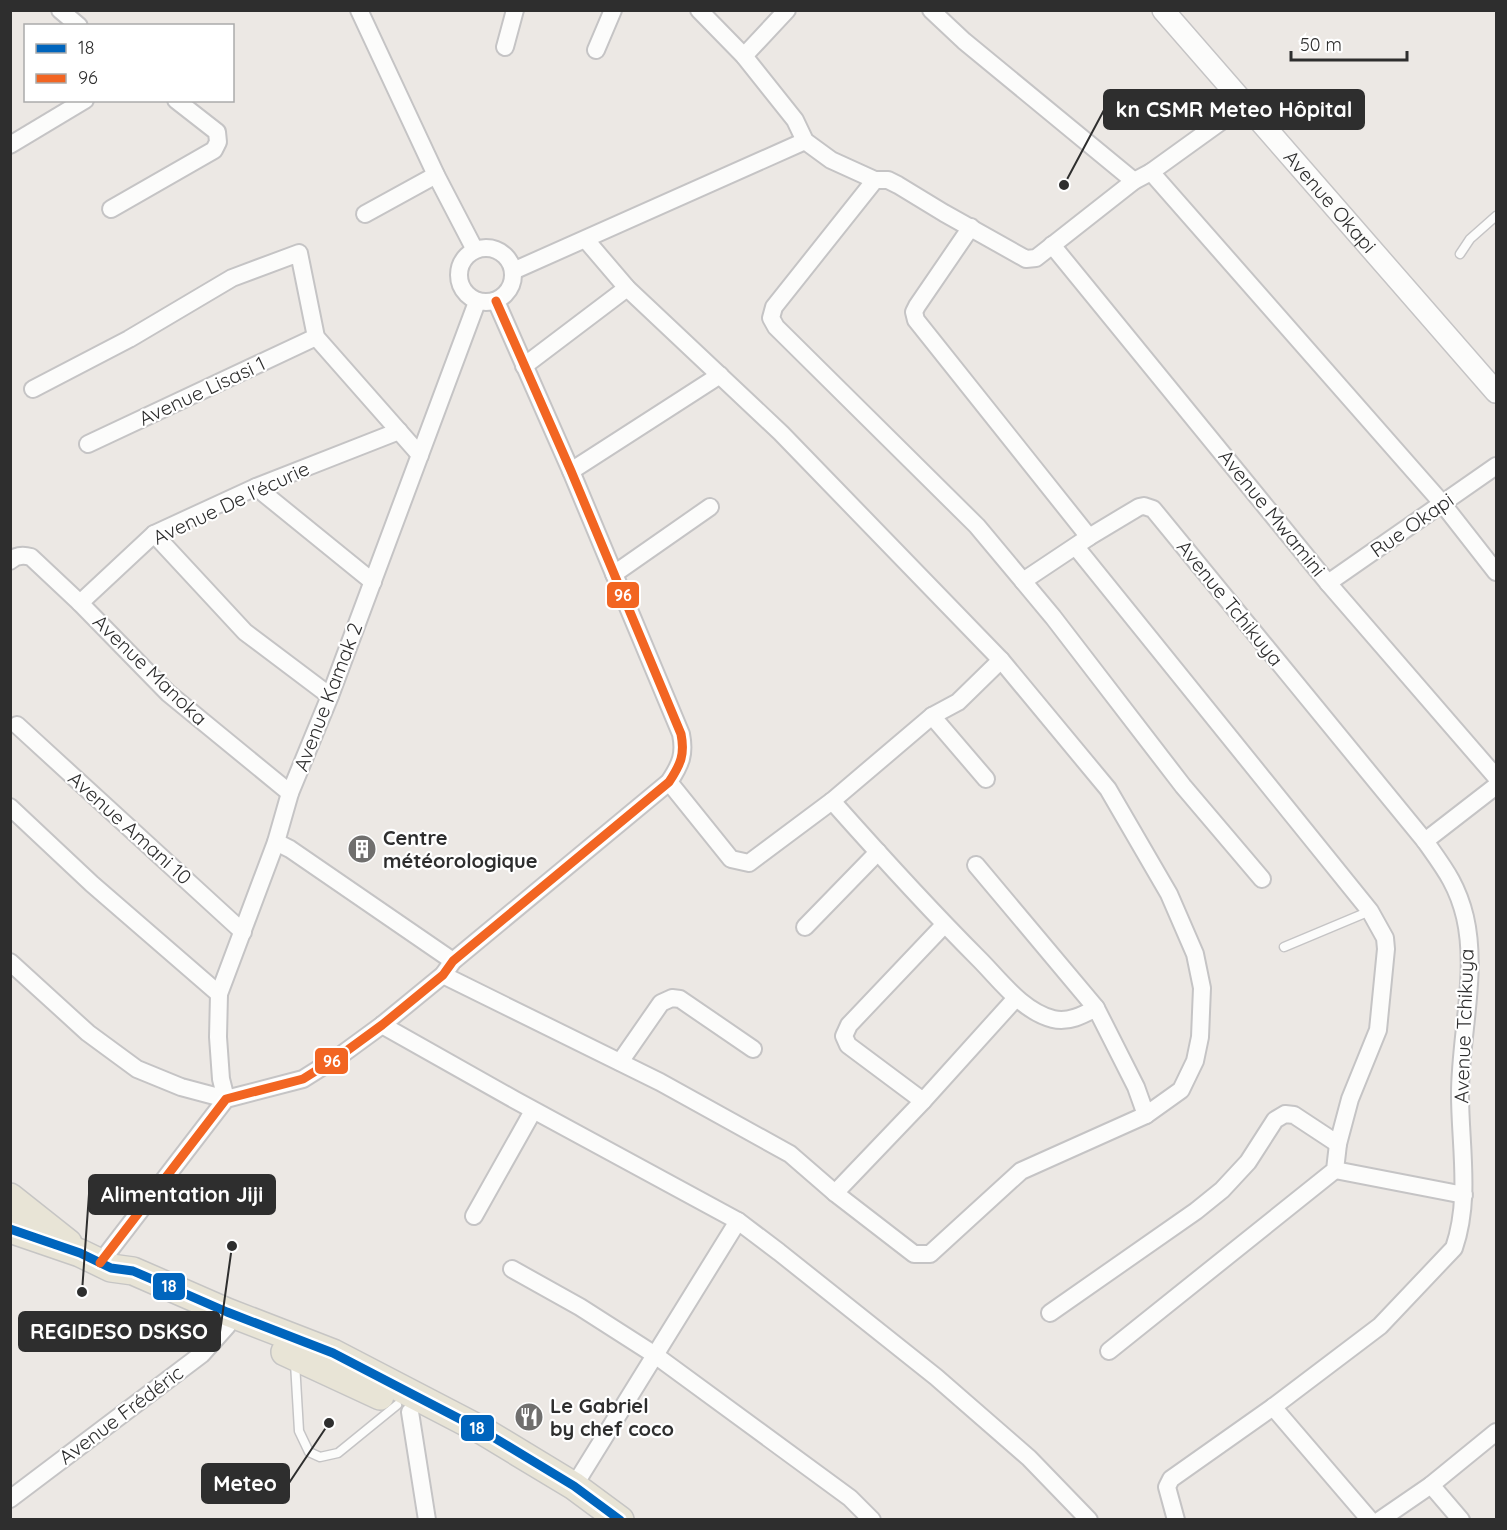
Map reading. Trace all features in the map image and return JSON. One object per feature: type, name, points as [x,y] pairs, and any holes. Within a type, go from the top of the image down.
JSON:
[{"type":"main road","points":[[10,1197],[123,1278],[226,1326],[393,1398],[483,1431],[574,1486],[620,1520]]},
{"type":"main road","points":[[10,1229],[97,1261],[133,1271],[227,1312],[333,1353],[393,1398],[455,1434],[591,1520]]},
{"type":"street","points":[[60,10],[77,24]]},
{"type":"street","points":[[359,10],[436,175],[475,250]]},
{"type":"street","points":[[505,47],[515,10]]},
{"type":"street","points":[[596,50],[613,10]]},
{"type":"street","points":[[699,10],[744,56],[795,120],[805,141],[831,160],[875,180],[888,180],[898,185],[1026,259],[1036,258],[1134,181],[1151,172],[1244,105]]},
{"type":"street","points":[[744,56],[787,10]]},
{"type":"street","points":[[931,10],[964,41],[1134,181]]},
{"type":"street","name":"Avenue Okapi","points":[[1162,10],[1497,392]]},
{"type":"street","points":[[10,145],[82,102]]},
{"type":"street","points":[[111,209],[214,150],[218,141],[217,132],[179,102]]},
{"type":"street","points":[[513,271],[805,141]]},
{"type":"street","points":[[1151,172],[1442,503],[1497,572]]},
{"type":"street","points":[[365,214],[436,175]]},
{"type":"street","points":[[875,180],[774,308],[771,318],[776,327],[977,526],[1053,617],[1183,786],[1262,879]]},
{"type":"street","points":[[971,227],[916,306],[914,312],[916,320],[1082,542],[1370,911],[1385,938],[1386,949],[1378,1030],[1350,1099],[1338,1144],[1335,1170],[1109,1351]]},
{"type":"street","points":[[276,842],[290,849],[448,968],[790,1154],[835,1193],[914,1254],[930,1254],[1021,1171],[1146,1115],[1181,1090],[1195,1061],[1200,1037],[1202,988],[1195,954],[1169,894],[1108,789],[1001,660],[781,433],[627,288],[585,240]]},
{"type":"street","name":"Avenue Mwamini","points":[[1052,245],[1328,583],[1497,777]]},
{"type":"street","points":[[485,248],[495,249],[503,254],[510,261],[513,271],[512,286],[496,301],[477,302],[464,292],[458,277],[463,261],[475,250],[485,248]]},
{"type":"street","points":[[33,389],[129,339],[232,278],[299,253],[316,337],[420,455]]},
{"type":"street","points":[[524,366],[627,288]]},
{"type":"street","points":[[10,962],[88,1033],[137,1069],[181,1087],[226,1099],[258,1092],[303,1079],[382,1025],[669,782],[680,763],[684,748],[681,734],[571,471],[496,301]]},
{"type":"street","name":"Avenue Kamak 2","points":[[226,1099],[221,1079],[218,1037],[219,994],[276,842],[290,793],[330,696],[477,302]]},
{"type":"street","name":"Avenue Lisasi 1","points":[[88,444],[316,337]]},
{"type":"street","points":[[571,471],[720,375]]},
{"type":"street","name":"Avenue De l'écurie","points":[[80,603],[154,534],[256,487],[399,431]]},
{"type":"street","name":"Rue Okapi","points":[[1328,583],[1497,466]]},
{"type":"street","points":[[256,487],[373,582]]},
{"type":"street","points":[[614,574],[710,507]]},
{"type":"street","name":"Avenue Tchikuya","points":[[1023,581],[1138,507],[1153,509],[1425,841],[1453,879],[1465,917],[1470,957],[1460,1093],[1464,1196],[1458,1238],[1454,1248],[1380,1326],[1273,1407],[1171,1479],[1167,1487],[1176,1520]]},
{"type":"street","points":[[154,534],[245,632],[330,696]]},
{"type":"street","name":"Avenue Manoka","points":[[10,561],[23,555],[31,557],[80,603],[168,693],[290,793]]},
{"type":"street","points":[[669,782],[731,859],[749,863],[832,801],[932,716],[958,702],[1001,660]]},
{"type":"street","points":[[932,716],[986,779]]},
{"type":"street","name":"Avenue Amani 10","points":[[17,725],[243,932]]},
{"type":"street","points":[[1425,841],[1497,786]]},
{"type":"street","points":[[832,801],[944,925],[1016,998],[1039,1014],[1055,1020],[1078,1018],[1096,1008]]},
{"type":"street","points":[[10,807],[92,884],[219,994]]},
{"type":"street","points":[[805,927],[878,852]]},
{"type":"street","points":[[975,865],[1096,1008],[1136,1087],[1146,1115]]},
{"type":"street","points":[[923,1101],[848,1045],[844,1036],[849,1025],[944,925]]},
{"type":"street","points":[[620,1062],[661,1003],[672,998],[680,999],[753,1049]]},
{"type":"street","points":[[835,1193],[923,1101],[1016,998]]},
{"type":"street","points":[[382,1025],[534,1111],[738,1221],[936,1377],[1029,1458],[1089,1520]]},
{"type":"street","points":[[97,1261],[226,1099]]},
{"type":"street","points":[[474,1216],[534,1111]]},
{"type":"street","points":[[1050,1313],[1196,1211],[1222,1190],[1248,1162],[1275,1120],[1285,1114],[1294,1115],[1338,1144]]},
{"type":"street","points":[[1335,1170],[1464,1196]]},
{"type":"street","points":[[574,1486],[738,1221]]},
{"type":"street","points":[[512,1269],[580,1307],[655,1355],[850,1498],[872,1520]]},
{"type":"street","name":"Avenue Frédéric","points":[[10,1499],[202,1354],[226,1326]]},
{"type":"street","points":[[393,1398],[427,1520]]},
{"type":"street","points":[[1273,1407],[1370,1520]]},
{"type":"street","points":[[1380,1520],[1431,1485],[1497,1432]]},
{"type":"street","points":[[1431,1485],[1461,1520]]},
{"type":"lane","points":[[1460,254],[1470,239],[1497,216]]},
{"type":"lane","points":[[1284,947],[1370,911]]},
{"type":"lane","points":[[295,1356],[299,1431],[309,1452],[320,1457],[338,1453],[393,1398]]},
{"type":"transit line","name":"96","points":[[100,1263],[226,1099],[303,1079],[382,1025],[443,975],[453,961],[669,782],[679,764],[682,753],[681,734],[571,471],[496,301]]},
{"type":"transit line","name":"18","points":[[10,1229],[80,1253],[111,1268],[133,1271],[227,1312],[333,1353],[483,1431],[574,1486],[620,1520]]},
{"type":"place","name":"kn CSMR Meteo Hôpital","points":[[1064,185]]},
{"type":"place","name":"Centre météorologique","points":[[362,849]]},
{"type":"place","name":"REGIDESO DSKSO","points":[[232,1246]]},
{"type":"place","name":"Alimentation Jiji","points":[[82,1292]]},
{"type":"place","name":"Le Gabriel by chef coco","points":[[529,1417]]},
{"type":"place","name":"Meteo","points":[[329,1423]]}]
